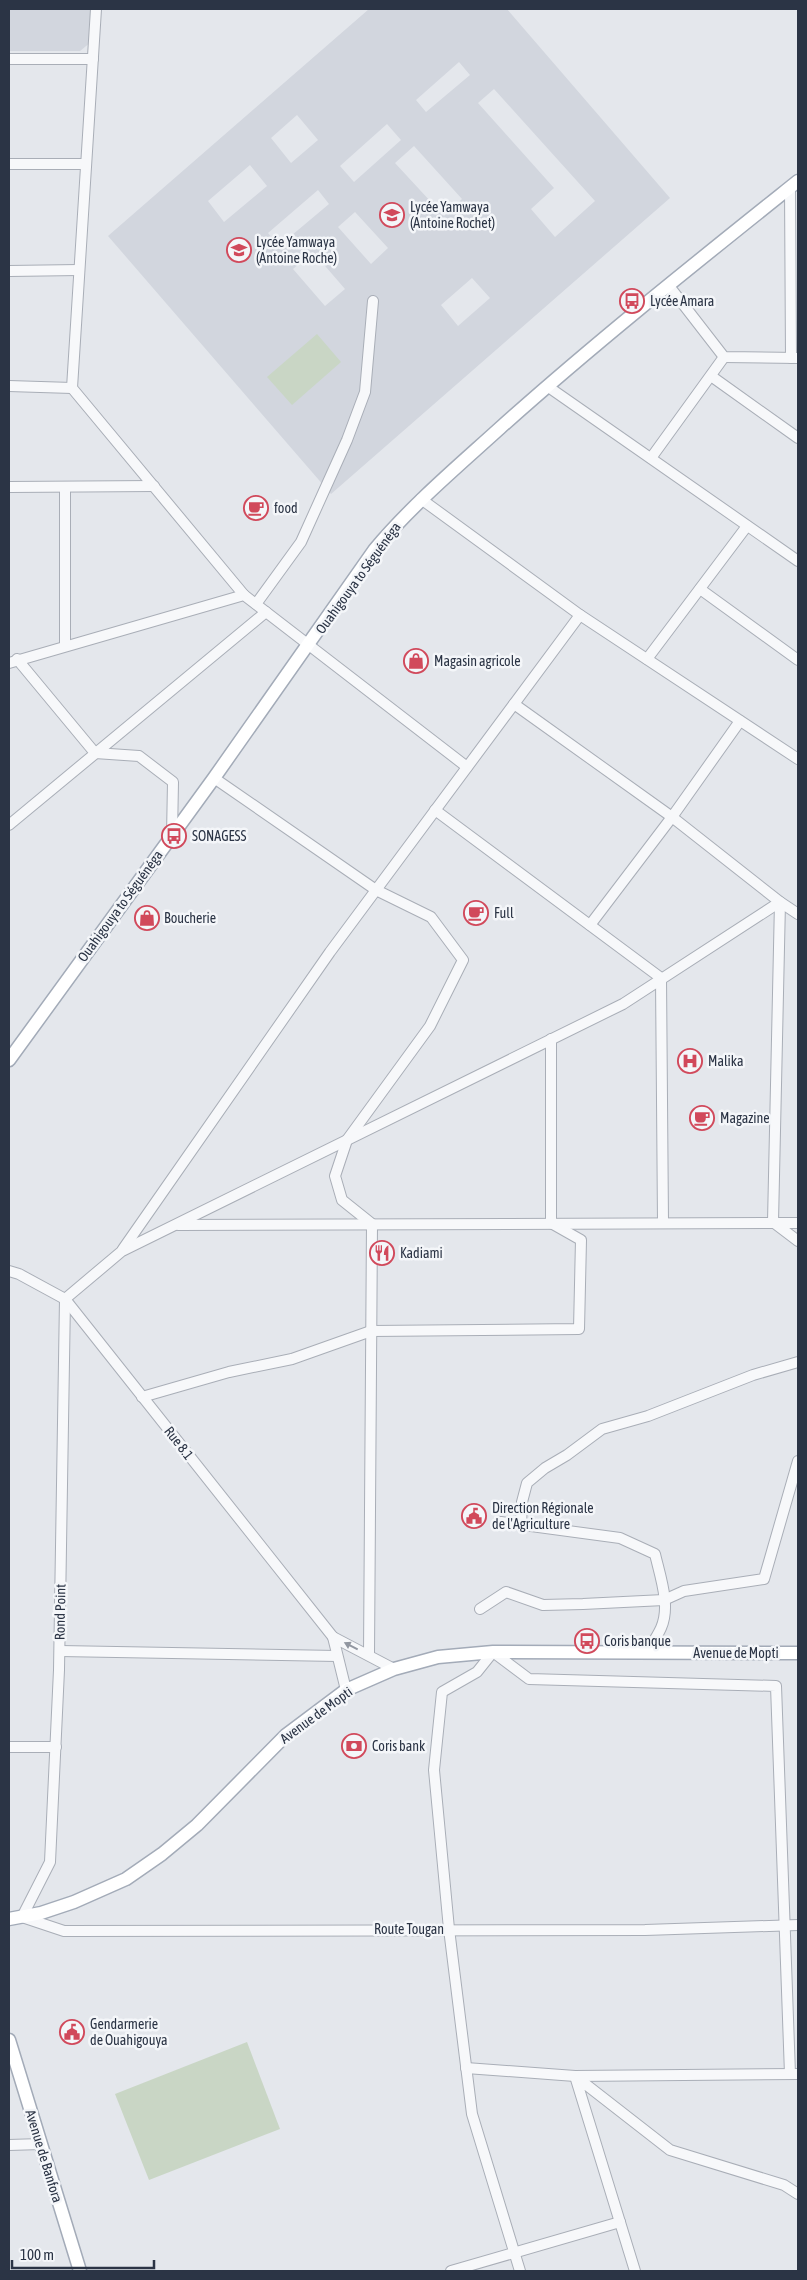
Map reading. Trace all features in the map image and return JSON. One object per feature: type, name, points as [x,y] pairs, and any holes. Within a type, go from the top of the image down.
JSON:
[{"type":"main road","name":"Ouahigouya to Séguénéga","points":[[9,1060],[13,1045],[214,778],[375,549],[421,499],[547,386],[794,184]]},
{"type":"main road","name":"Avenue de Mopti","points":[[13,1919],[74,1902],[126,1879],[162,1854],[197,1825],[286,1735],[346,1690],[394,1669],[438,1657],[493,1652],[798,1653]]},
{"type":"main road","name":"Avenue de Banfora","points":[[9,2040],[80,2271]]},
{"type":"street","points":[[96,9],[72,388],[244,595],[467,767]]},
{"type":"street","points":[[9,59],[93,59]]},
{"type":"street","points":[[9,164],[86,164]]},
{"type":"street","points":[[724,357],[795,358],[794,184]]},
{"type":"street","points":[[9,271],[80,270]]},
{"type":"street","points":[[669,286],[724,357]]},
{"type":"street","points":[[256,604],[300,542],[350,432],[365,392],[373,301]]},
{"type":"street","points":[[651,458],[724,357]]},
{"type":"street","points":[[711,376],[798,438]]},
{"type":"street","points":[[9,386],[72,388]]},
{"type":"street","points":[[547,386],[798,561]]},
{"type":"street","points":[[9,487],[154,486]]},
{"type":"street","points":[[65,487],[65,645]]},
{"type":"street","points":[[421,499],[580,615],[798,759]]},
{"type":"street","points":[[647,659],[747,526]]},
{"type":"street","points":[[700,589],[798,660]]},
{"type":"street","points":[[172,835],[173,782],[139,756],[95,754],[13,661],[244,595]]},
{"type":"street","points":[[9,825],[266,612]]},
{"type":"street","points":[[122,1251],[242,1076],[376,890],[580,615]]},
{"type":"street","points":[[514,704],[672,817],[798,914]]},
{"type":"street","points":[[590,925],[672,817],[740,720]]},
{"type":"street","points":[[214,778],[376,890],[431,917],[463,960],[430,1026],[347,1140],[335,1176],[342,1200],[372,1224]]},
{"type":"street","points":[[435,810],[661,978]]},
{"type":"street","points":[[65,1300],[122,1251],[623,1004],[780,902]]},
{"type":"street","points":[[774,1222],[780,902]]},
{"type":"street","points":[[661,978],[663,1222]]},
{"type":"street","points":[[551,1039],[551,1223]]},
{"type":"street","points":[[774,1222],[798,1241]]},
{"type":"street","points":[[142,1397],[229,1372],[292,1359],[372,1331],[579,1329],[581,1240],[551,1223]]},
{"type":"street","points":[[175,1225],[798,1223]]},
{"type":"street","points":[[369,1655],[372,1224]]},
{"type":"street","name":"Rue 8.1","points":[[9,1271],[19,1274],[65,1300],[333,1637],[346,1690]]},
{"type":"street","name":"Rond Point","points":[[13,1919],[50,1862],[60,1651],[65,1300]]},
{"type":"street","points":[[521,1525],[522,1502],[527,1483],[544,1468],[567,1455],[602,1429],[648,1416],[753,1375],[798,1362]]},
{"type":"street","points":[[480,1609],[506,1592],[543,1605],[664,1600],[684,1591],[764,1579],[798,1461]]},
{"type":"street","points":[[501,1522],[620,1538],[655,1554],[664,1600],[664,1615],[661,1628],[646,1653]]},
{"type":"street","name":"Rue 8.1","points":[[333,1637],[394,1669]]},
{"type":"street","points":[[60,1651],[338,1656]]},
{"type":"street","points":[[466,2068],[575,2076],[794,2074],[776,1686],[529,1679],[493,1652],[477,1672],[442,1692],[434,1770],[449,1929],[466,2068],[472,2114],[520,2271]]},
{"type":"street","points":[[9,1747],[56,1747]]},
{"type":"street","name":"Route Tougan","points":[[13,1919],[64,1930],[644,1930],[798,1925]]},
{"type":"street","points":[[575,2076],[670,2150],[784,2185],[798,2194]]},
{"type":"street","points":[[575,2076],[635,2271]]},
{"type":"street","points":[[9,2144],[41,2144]]},
{"type":"street","points":[[451,2271],[620,2222]]},
{"type":"shaded area","points":[[9,9],[93,9],[91,42],[80,51],[9,51]]},
{"type":"shaded area","name":"Lycée Yamwaya (Antoine Roche)","points":[[369,9],[507,9],[670,198],[331,494],[108,236]],"holes":[[[459,62],[470,75],[426,112],[416,100]],[[494,89],[595,201],[555,237],[531,209],[554,188],[478,103]],[[297,115],[318,140],[291,163],[271,138]],[[387,124],[401,140],[354,182],[340,166]],[[414,146],[462,199],[444,216],[395,163]],[[250,165],[267,186],[224,222],[208,201]],[[318,190],[329,204],[279,246],[268,233]],[[355,212],[388,248],[371,264],[338,227]],[[313,252],[345,289],[325,306],[293,269]],[[472,278],[490,298],[458,326],[441,305]]]},
{"type":"green space","points":[[317,334],[341,362],[292,405],[267,377]]},
{"type":"green space","points":[[247,2042],[280,2129],[149,2180],[115,2094]]},
{"type":"place","name":"Lycée Yamwaya (Antoine Rochet)","points":[[392,215]]},
{"type":"place","name":"Lycée Yamwaya (Antoine Roche)","points":[[239,250]]},
{"type":"place","name":"Lycée Amara","points":[[632,301]]},
{"type":"place","name":"food","points":[[256,508]]},
{"type":"place","name":"Magasin agricole","points":[[416,661]]},
{"type":"place","name":"SONAGESS","points":[[174,836]]},
{"type":"place","name":"Full","points":[[476,913]]},
{"type":"place","name":"Boucherie","points":[[147,918]]},
{"type":"place","name":"Malika","points":[[690,1061]]},
{"type":"place","name":"Magazine","points":[[702,1118]]},
{"type":"place","name":"Kadiami","points":[[382,1253]]},
{"type":"place","name":"Direction Régionale de l'Agriculture","points":[[474,1516]]},
{"type":"place","name":"Coris banque","points":[[587,1641]]},
{"type":"place","name":"Coris bank","points":[[354,1746]]},
{"type":"place","name":"Gendarmerie de Ouahigouya","points":[[72,2032]]}]
